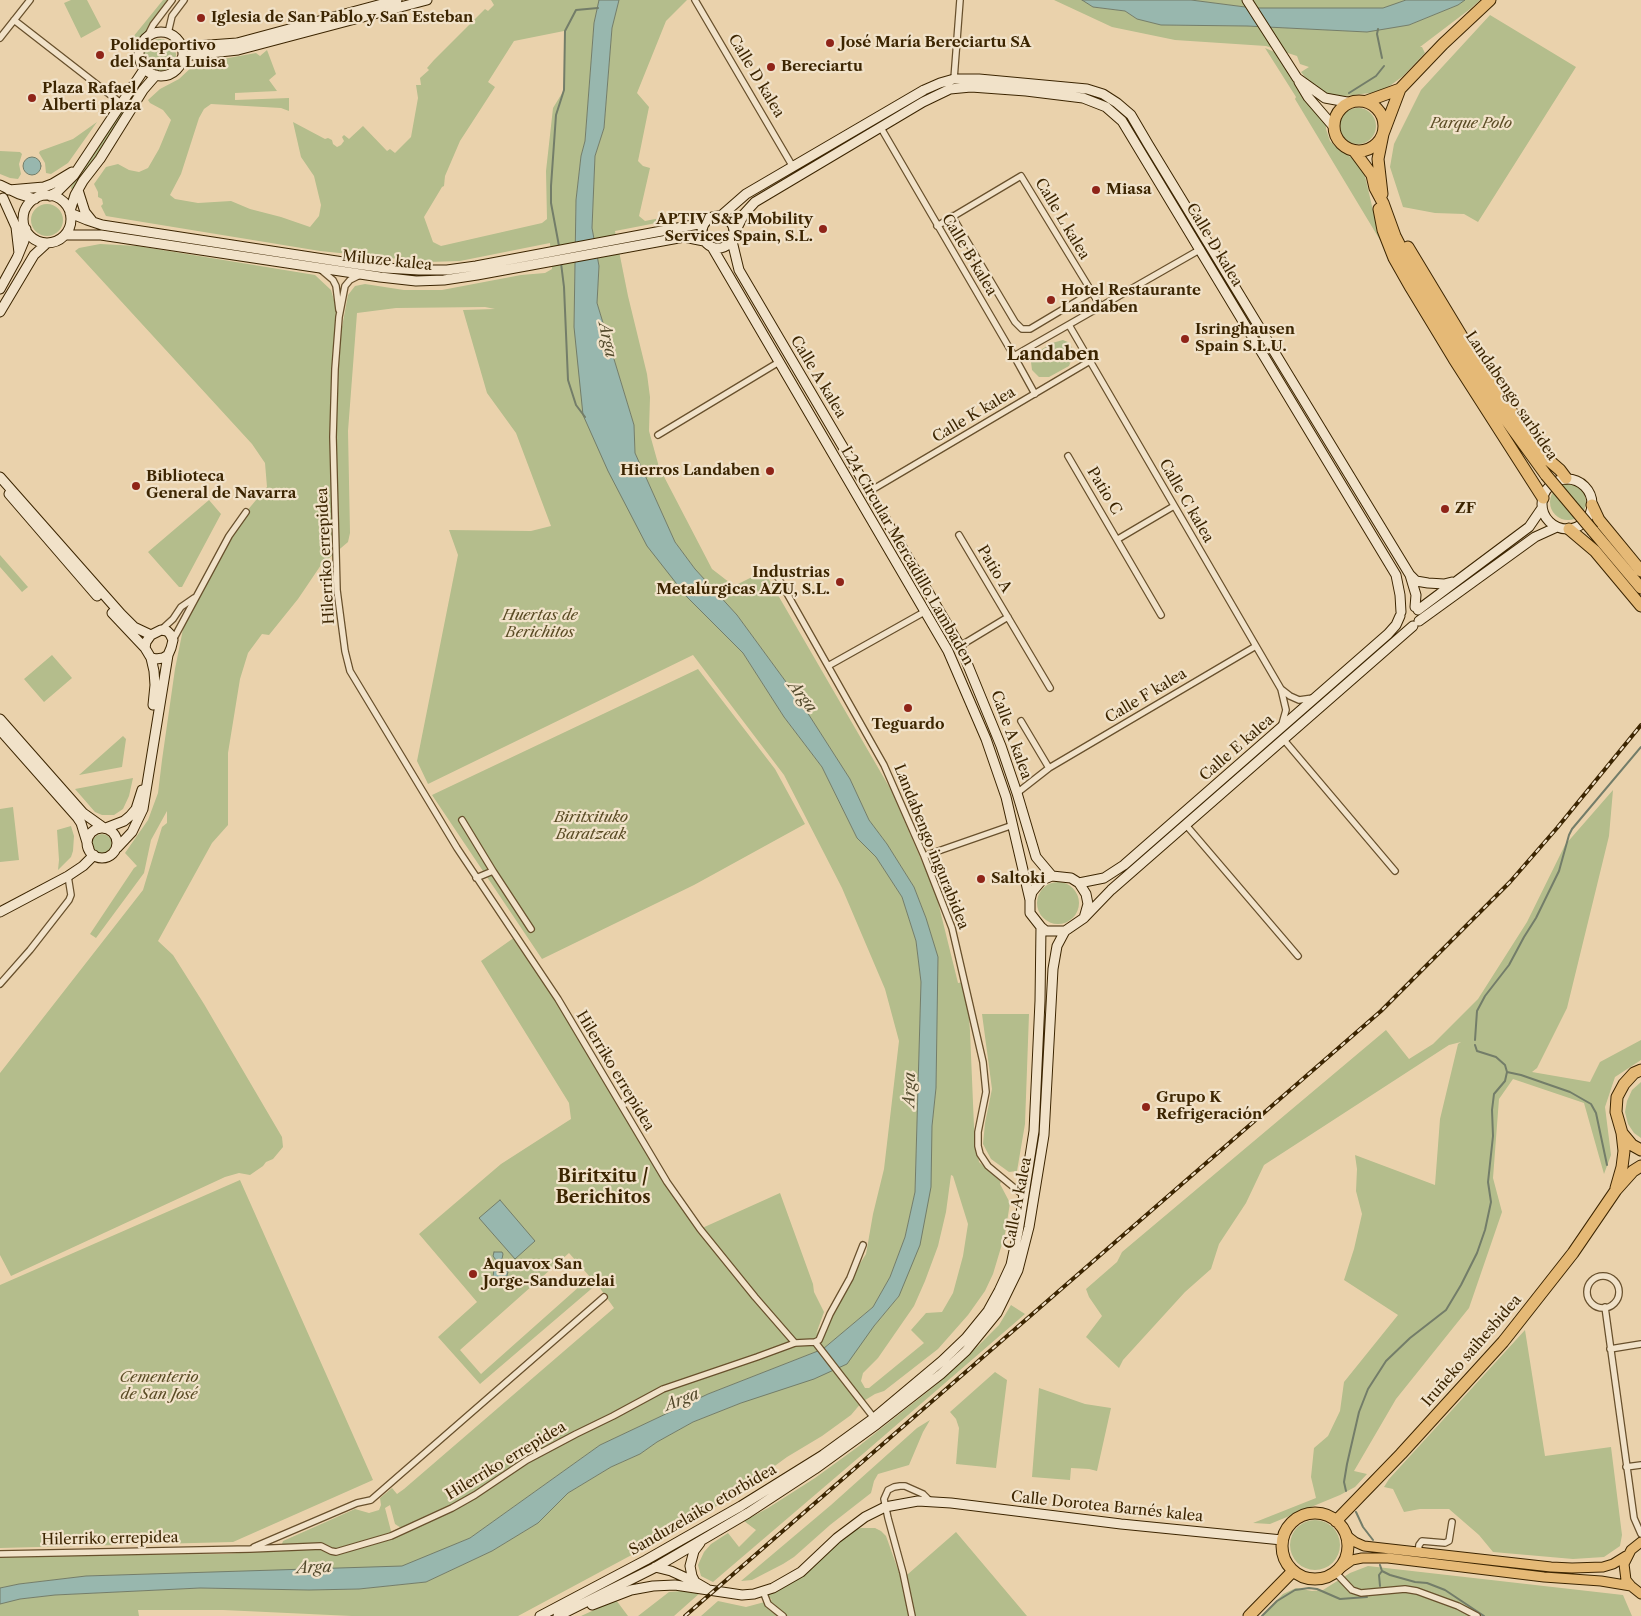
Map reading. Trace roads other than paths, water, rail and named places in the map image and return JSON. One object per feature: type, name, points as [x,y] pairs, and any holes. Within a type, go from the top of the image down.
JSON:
[{"type":"highway","name":"Landabengo sarbidea","points":[[1378,186],[1378,159],[1384,134],[1400,89],[1490,0]]},
{"type":"highway","name":"Landabengo sarbidea","points":[[1347,102],[1367,101],[1400,89]]},
{"type":"highway","name":"Landabengo sarbidea","points":[[1367,101],[1376,107],[1380,113],[1383,120],[1384,134]]},
{"type":"highway","points":[[1333,126],[1333,121],[1339,110],[1347,102]]},
{"type":"highway","name":"Landabengo sarbidea","points":[[1333,126],[1334,133],[1342,145],[1355,152],[1372,175],[1378,186],[1394,236],[1420,285],[1501,413],[1546,475],[1641,588]]},
{"type":"highway","points":[[1355,152],[1375,145],[1384,134]]},
{"type":"highway","points":[[1378,186],[1406,244],[1472,353],[1545,457],[1566,478]]},
{"type":"highway","points":[[1378,186],[1383,230],[1403,273],[1543,503]]},
{"type":"highway","points":[[1592,505],[1600,520],[1641,571]]},
{"type":"highway","points":[[1569,528],[1595,551],[1641,606]]},
{"type":"highway","name":"Iruñeko saihesbidea","points":[[1616,1190],[1624,1151],[1622,1133],[1616,1112],[1617,1097],[1624,1084],[1641,1070]]},
{"type":"highway","points":[[1622,1133],[1632,1144],[1641,1150]]},
{"type":"highway","name":"Iruñeko saihesbidea","points":[[1336,1520],[1401,1454],[1503,1342],[1573,1252],[1616,1190],[1641,1166]]},
{"type":"highway","points":[[1304,1514],[1321,1514],[1336,1520],[1346,1535],[1347,1555],[1335,1572],[1325,1577],[1314,1579],[1303,1577],[1293,1571],[1283,1556],[1282,1540],[1287,1528],[1294,1520],[1304,1514]]},
{"type":"highway","points":[[1249,1616],[1293,1571]]},
{"type":"main road","points":[[182,47],[237,43],[397,0]]},
{"type":"main road","points":[[182,58],[238,50],[427,0]]},
{"type":"main road","points":[[1248,0],[1308,97],[1333,126]]},
{"type":"main road","points":[[153,33],[168,33],[179,41],[182,47],[182,58],[176,70],[163,76],[156,75],[144,68],[141,62],[140,49],[147,37],[153,33]]},
{"type":"main road","points":[[50,196],[57,192],[74,175],[144,68]]},
{"type":"main road","points":[[70,212],[62,201],[50,196],[42,196],[35,199],[26,208],[24,220],[26,229],[30,236],[37,241],[47,243],[59,240],[65,235],[71,224],[70,212],[78,190],[100,159],[143,90],[156,75]]},
{"type":"main road","points":[[1296,76],[1325,98],[1347,102]]},
{"type":"main road","name":"Calle D kalea","points":[[847,135],[940,83],[954,79],[979,79],[1087,89],[1103,94],[1117,103],[1131,115],[1410,575],[1416,595],[1416,608]]},
{"type":"main road","name":"Calle D kalea","points":[[881,128],[923,102],[950,90],[972,86],[1083,98],[1106,107],[1122,120],[1396,575],[1401,614]]},
{"type":"main road","points":[[881,128],[881,120],[892,114],[893,108]]},
{"type":"main road","points":[[872,125],[881,128],[754,202],[744,214],[732,241],[723,248],[712,247],[704,241],[702,232],[704,224],[711,216],[722,215],[746,194],[847,135],[872,125]]},
{"type":"main road","points":[[9,190],[44,187],[80,166]]},
{"type":"main road","points":[[0,185],[35,199]]},
{"type":"main road","points":[[78,190],[85,212],[94,222]]},
{"type":"main road","points":[[1,197],[24,220]]},
{"type":"main road","points":[[1,197],[13,219],[19,253]]},
{"type":"main road","points":[[1187,208],[1188,215],[1200,238],[1201,249],[1209,251],[1224,276],[1230,280]]},
{"type":"main road","name":"Miluze kalea","points":[[70,212],[94,222],[385,268],[447,270],[618,250],[684,237],[704,241]]},
{"type":"main road","points":[[722,215],[731,221],[735,232]]},
{"type":"main road","name":"Miluze kalea","points":[[65,235],[101,235],[416,281],[444,280],[548,258],[616,240],[704,224]]},
{"type":"main road","points":[[0,289],[19,253],[26,229]]},
{"type":"main road","name":"Calle A kalea","points":[[732,241],[739,270],[960,646],[1001,746],[1036,857],[1052,876]]},
{"type":"main road","points":[[0,312],[34,255],[47,243]]},
{"type":"main road","name":"L24 Circular Mercadillo Lambaden","points":[[712,247],[948,651],[986,739],[1013,825],[1030,900]]},
{"type":"main road","points":[[839,464],[850,470],[860,488],[870,491],[868,500],[879,520],[880,533]]},
{"type":"main road","points":[[0,476],[121,614],[134,626],[151,635]]},
{"type":"main road","points":[[1416,608],[1420,617],[1416,624],[1409,626],[1402,623],[1401,614],[1407,607],[1416,608],[1529,527],[1543,503],[1547,488],[1556,481],[1566,478],[1578,481],[1589,492],[1592,505],[1590,514],[1585,521],[1578,526],[1569,528],[1557,527],[1550,522],[1545,516],[1543,503]]},
{"type":"main road","points":[[0,485],[145,648],[151,658],[155,685],[144,780],[136,808],[130,816],[124,821],[97,829],[90,835],[87,844],[91,852],[102,858],[111,855],[132,832],[143,809],[168,655],[173,640],[167,631],[161,630],[151,635],[146,642],[145,648]]},
{"type":"main road","name":"Calle E kalea","points":[[1084,918],[1111,890],[1416,624],[1535,537],[1557,527]]},
{"type":"main road","points":[[1410,575],[1416,581],[1444,584],[1459,579]]},
{"type":"main road","name":"Calle E kalea","points":[[1079,883],[1104,878],[1124,865],[1388,634],[1396,625],[1401,614]]},
{"type":"main road","points":[[151,658],[160,659],[168,655]]},
{"type":"main road","points":[[0,719],[83,813],[114,834],[117,838],[117,848]]},
{"type":"main road","points":[[0,730],[77,817],[91,852]]},
{"type":"main road","points":[[0,912],[68,876],[83,866],[91,852]]},
{"type":"main road","points":[[1052,876],[1071,878],[1079,883],[1086,894],[1088,904],[1084,918],[1065,931],[1046,930],[1041,927],[1030,913],[1030,900],[1032,892],[1042,880],[1052,876]]},
{"type":"main road","name":"Calle A kalea","points":[[875,1421],[960,1344],[988,1311],[1011,1265],[1034,1131],[1040,1001],[1041,927]]},
{"type":"main road","name":"Calle A kalea","points":[[875,1421],[941,1374],[966,1351],[997,1313],[1018,1270],[1029,1227],[1044,1134],[1053,969],[1057,946],[1065,931]]},
{"type":"main road","name":"Sanduzelaiko etorbidea","points":[[561,1611],[730,1513],[875,1421]]},
{"type":"main road","name":"Sanduzelaiko etorbidea","points":[[540,1616],[561,1611],[656,1567],[790,1486],[875,1421]]},
{"type":"main road","name":"Calle Dorotea Barnés kalea","points":[[561,1611],[585,1608],[631,1590],[672,1585],[742,1595],[773,1588],[794,1577],[843,1532],[865,1517],[885,1507],[918,1500],[1121,1524],[1282,1540]]},
{"type":"main road","points":[[702,1540],[694,1551],[690,1566],[683,1577],[672,1585],[664,1583],[656,1567],[661,1556],[713,1526],[730,1513]]},
{"type":"main road","points":[[1346,1535],[1364,1546],[1572,1568],[1603,1567],[1613,1564],[1626,1556],[1641,1542]]},
{"type":"main road","points":[[1626,1556],[1624,1572],[1631,1586],[1641,1594]]},
{"type":"main road","points":[[1335,1572],[1352,1560],[1388,1558],[1544,1577],[1601,1581],[1631,1586]]},
{"type":"main road","points":[[690,1566],[695,1582]]},
{"type":"main road","points":[[656,1567],[695,1582],[707,1590]]},
{"type":"street","points":[[0,38],[30,0]]},
{"type":"street","points":[[147,37],[153,25],[172,0]]},
{"type":"street","points":[[168,33],[172,16],[184,0]]},
{"type":"street","name":"Calle D kalea","points":[[695,0],[793,167]]},
{"type":"street","points":[[954,79],[960,0]]},
{"type":"street","points":[[14,20],[122,104]]},
{"type":"street","name":"Calle B kalea","points":[[881,128],[1035,394]]},
{"type":"street","name":"Calle L kalea","points":[[937,226],[1022,176],[1101,307]]},
{"type":"street","points":[[952,216],[1015,322],[1022,329],[1030,329],[1092,292]]},
{"type":"street","points":[[1014,356],[1201,249]]},
{"type":"street","name":"Hilerriko errepidea","points":[[316,267],[328,275],[336,286],[339,318]]},
{"type":"street","name":"Hilerriko errepidea","points":[[361,274],[350,280],[345,286],[339,318],[333,437],[337,590],[345,651],[350,671],[423,794],[476,878],[558,999],[667,1182],[700,1230],[795,1343]]},
{"type":"street","name":"Calle C kalea","points":[[1069,325],[1281,689]]},
{"type":"street","name":"Calle K kalea","points":[[870,491],[1090,361]]},
{"type":"street","points":[[658,435],[779,362]]},
{"type":"street","name":"Patio C","points":[[1068,456],[1161,615]]},
{"type":"street","name":"Patio C","points":[[1118,539],[1174,506]]},
{"type":"street","points":[[173,640],[229,536],[246,512]]},
{"type":"street","name":"Patio A","points":[[959,535],[1050,688]]},
{"type":"street","name":"Landabengo ingurabidea","points":[[776,574],[884,765],[924,856],[952,928],[983,1062],[986,1092],[978,1132],[980,1154],[988,1166],[1024,1195]]},
{"type":"street","points":[[161,630],[173,619],[181,607],[196,596]]},
{"type":"street","points":[[828,666],[926,611]]},
{"type":"street","points":[[960,646],[1008,617]]},
{"type":"street","name":"Calle F kalea","points":[[1017,793],[1049,768],[1256,646]]},
{"type":"street","points":[[1281,689],[1299,700],[1318,696]]},
{"type":"street","points":[[1279,731],[1286,710],[1281,689]]},
{"type":"street","points":[[1021,721],[1049,768]]},
{"type":"street","name":"Calle E kalea","points":[[1284,740],[1395,871]]},
{"type":"street","points":[[462,820],[531,929]]},
{"type":"street","points":[[924,856],[1013,825]]},
{"type":"street","points":[[1186,825],[1298,956]]},
{"type":"street","points":[[476,878],[493,871]]},
{"type":"street","points":[[0,984],[30,950],[69,900],[71,895],[68,876]]},
{"type":"street","points":[[863,1245],[850,1278],[830,1314],[817,1345],[875,1421]]},
{"type":"street","points":[[1607,1276],[1615,1281],[1619,1290],[1614,1304],[1604,1307],[1591,1302],[1588,1293],[1590,1283],[1597,1277],[1607,1276]]},
{"type":"street","name":"Hilerriko errepidea","points":[[250,1549],[357,1503],[371,1500],[604,1297]]},
{"type":"street","points":[[1604,1307],[1634,1518],[1641,1534]]},
{"type":"street","name":"Hilerriko errepidea","points":[[0,1554],[321,1546],[336,1552],[391,1536],[452,1508],[527,1460],[663,1389],[795,1343],[817,1345]]},
{"type":"street","points":[[1610,1349],[1641,1344]]},
{"type":"street","points":[[1626,1468],[1641,1465]]},
{"type":"street","points":[[912,1616],[884,1499],[888,1490],[894,1487],[905,1486],[923,1494],[930,1501]]},
{"type":"street","points":[[1418,1553],[1419,1545],[1422,1542],[1445,1543],[1449,1541],[1452,1522]]},
{"type":"street","points":[[1335,1572],[1352,1590],[1361,1593],[1405,1589],[1417,1590],[1458,1606],[1477,1616]]},
{"type":"street","points":[[763,1591],[768,1604],[783,1616]]},
{"type":"water","name":"Arga","points":[[599,0],[619,0],[612,28],[604,128],[595,156],[592,228],[599,266],[597,303],[634,425],[635,453],[675,542],[695,569],[737,615],[800,701],[850,779],[869,820],[887,844],[914,887],[938,957],[936,1088],[932,1126],[931,1187],[920,1245],[899,1296],[874,1326],[847,1364],[814,1379],[741,1403],[693,1422],[640,1454],[611,1467],[568,1493],[538,1523],[492,1551],[426,1582],[359,1589],[200,1588],[55,1595],[20,1599],[0,1604],[0,1588],[86,1576],[402,1566],[470,1538],[600,1445],[708,1394],[823,1349],[873,1307],[890,1277],[905,1237],[915,1192],[921,982],[916,941],[902,897],[876,857],[857,838],[822,767],[784,717],[743,653],[687,597],[647,546],[608,471],[583,415],[574,327],[576,200],[581,156],[585,141],[594,23]]},
{"type":"water","points":[[1082,0],[1191,0],[1253,8],[1383,8],[1406,0],[1465,0],[1458,5],[1409,25],[1367,32],[1247,26],[1161,25],[1137,19],[1125,11],[1093,7]]},
{"type":"water","points":[[28,157],[36,157],[41,162],[39,173],[28,175],[23,170],[23,162]]},
{"type":"water","points":[[500,1200],[535,1241],[515,1259],[479,1218]]},
{"type":"water","points":[[494,1252],[502,1252],[503,1254],[502,1259],[506,1261],[505,1268],[508,1272],[506,1279],[496,1280],[493,1277],[494,1269],[498,1263],[493,1256]]},
{"type":"waterway","points":[[559,246],[551,203],[551,186],[556,115],[564,90],[565,31],[576,10],[598,8]]},
{"type":"waterway","points":[[1378,29],[1377,34],[1382,58]]},
{"type":"waterway","points":[[1349,93],[1376,76],[1384,66]]},
{"type":"waterway","points":[[561,263],[564,287],[568,380],[576,405],[585,417]]},
{"type":"waterway","points":[[1475,1040],[1477,1011],[1485,996],[1509,965],[1536,918],[1559,871],[1572,829],[1641,747]]},
{"type":"waterway","points":[[1346,1491],[1344,1482],[1347,1464],[1359,1412],[1368,1389],[1386,1361],[1410,1338],[1446,1310],[1477,1253],[1485,1230],[1491,1202],[1488,1182],[1493,1136],[1492,1110],[1494,1094],[1505,1081],[1507,1072],[1505,1065],[1496,1057],[1477,1051],[1475,1045]]},
{"type":"waterway","points":[[1507,1072],[1570,1092],[1591,1104],[1596,1113],[1607,1165]]},
{"type":"waterway","points":[[1356,1512],[1363,1527],[1373,1540]]},
{"type":"waterway","points":[[1380,1565],[1382,1571],[1390,1575],[1415,1582],[1427,1583],[1445,1590],[1484,1616]]},
{"type":"waterway","points":[[1380,1586],[1379,1575],[1382,1571]]},
{"type":"waterway","points":[[1262,1616],[1277,1601],[1295,1590],[1317,1589],[1340,1599],[1367,1597]]},
{"type":"railway","points":[[685,1616],[1381,1011],[1510,882],[1641,725]]},
{"type":"place","name":"Iglesia de San Pablo y San Esteban","points":[[201,18]]},
{"type":"place","name":"José María Bereciartu SA","points":[[830,43]]},
{"type":"place","name":"Polideportivo del Santa Luisa","points":[[100,55]]},
{"type":"place","name":"Bereciartu","points":[[771,67]]},
{"type":"place","name":"Plaza Rafael Alberti plaza","points":[[32,98]]},
{"type":"place","name":"Miasa","points":[[1096,190]]},
{"type":"place","name":"APTIV S&P Mobility Services Spain, S.L.","points":[[823,229]]},
{"type":"place","name":"Hotel Restaurante Landaben","points":[[1051,300]]},
{"type":"place","name":"Isringhausen Spain S.L.U.","points":[[1185,339]]},
{"type":"place","name":"Hierros Landaben","points":[[770,471]]},
{"type":"place","name":"Biblioteca General de Navarra","points":[[136,486]]},
{"type":"place","name":"ZF","points":[[1445,509]]},
{"type":"place","name":"Industrias Metalúrgicas AZU, S.L.","points":[[840,582]]},
{"type":"place","name":"Teguardo","points":[[908,708]]},
{"type":"place","name":"Saltoki","points":[[981,879]]},
{"type":"place","name":"Grupo K Refrigeración","points":[[1146,1107]]},
{"type":"place","name":"Aquavox San Jorge-Sanduzelai","points":[[473,1274]]},
{"type":"district","name":"Landaben","points":[[1053,355]]},
{"type":"district","name":"Biritxitu / Berichitos","points":[[603,1187]]},
{"type":"park label","name":"Parque Polo","points":[[1471,124]]},
{"type":"park label","name":"Huertas de Berichitos","points":[[540,624]]},
{"type":"park label","name":"Biritxituko Baratzeak","points":[[591,826]]},
{"type":"park label","name":"Cementerio de San José","points":[[159,1386]]}]
